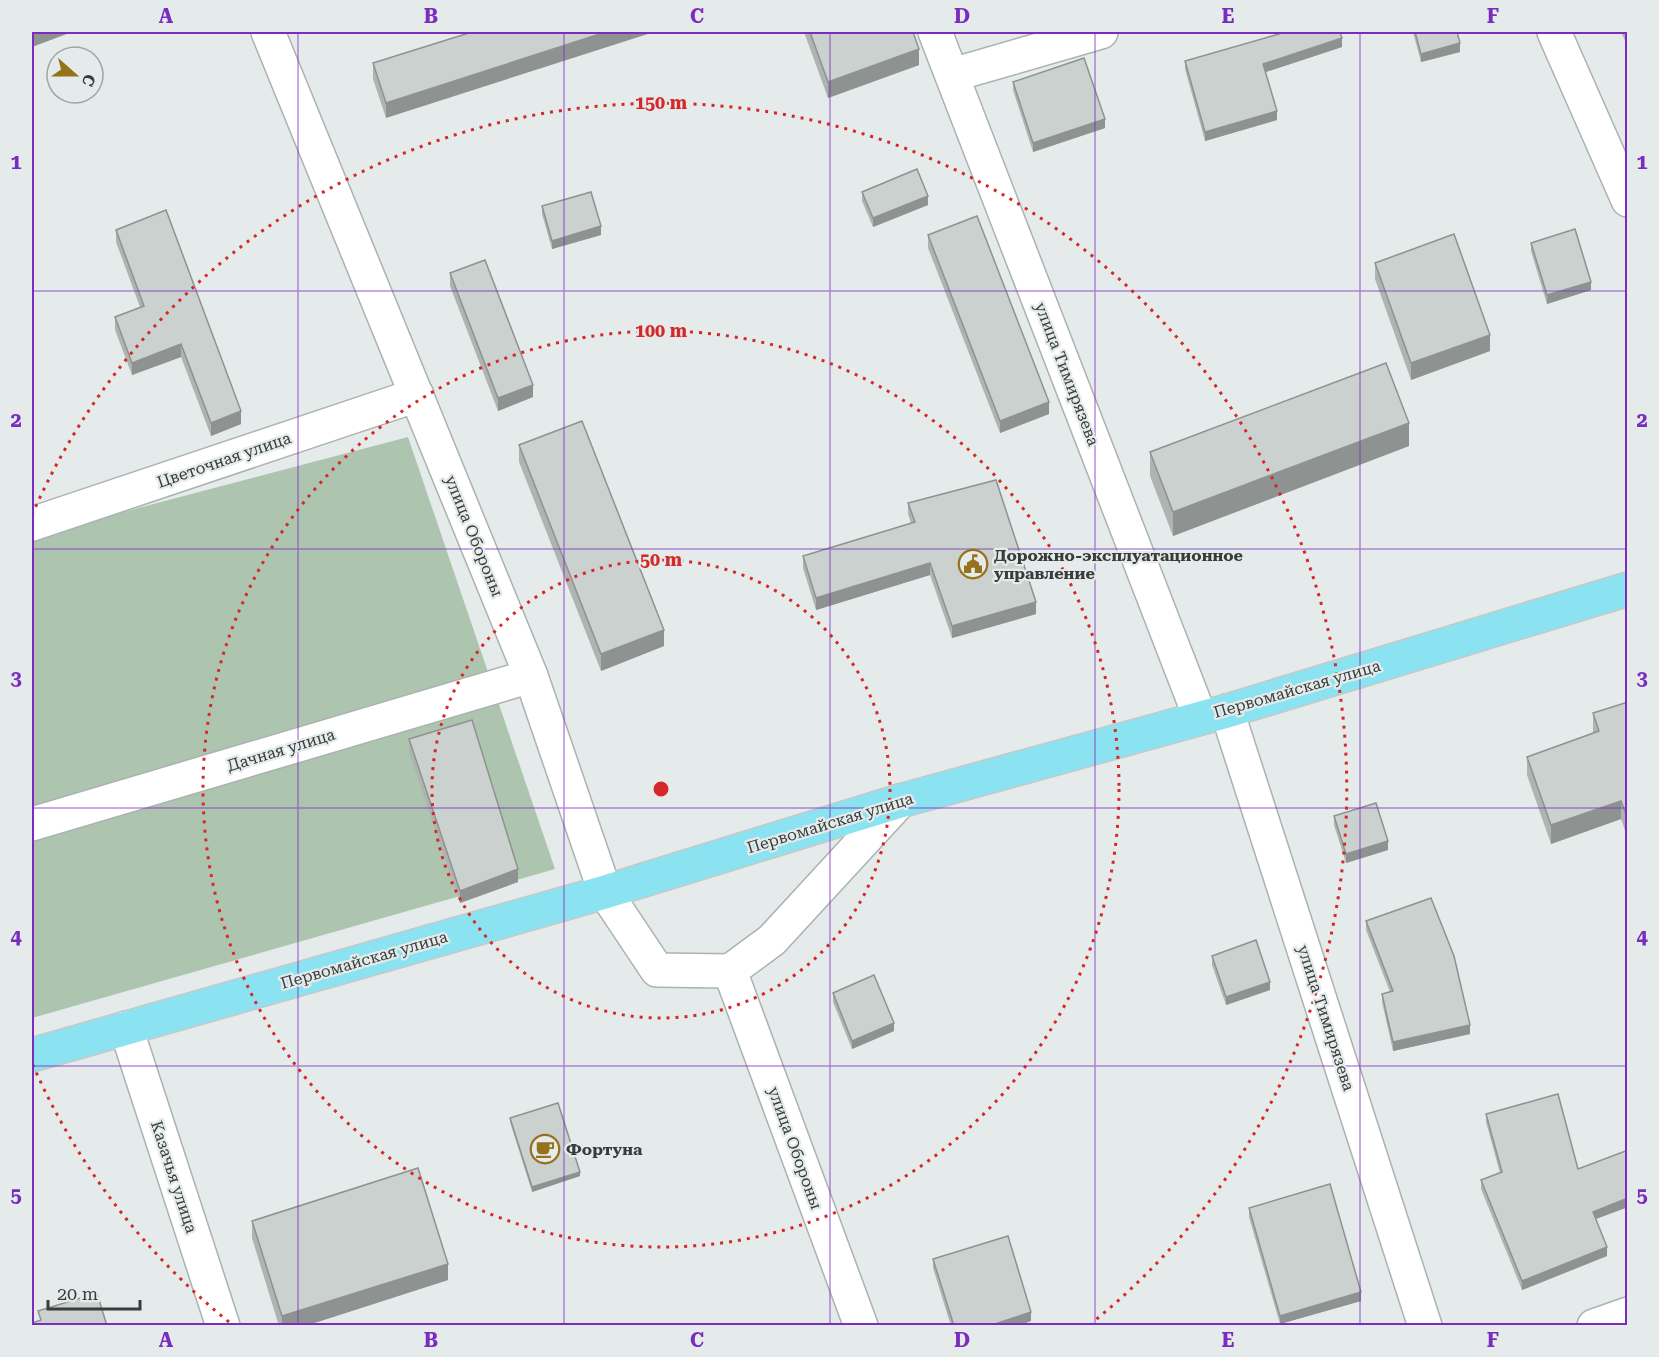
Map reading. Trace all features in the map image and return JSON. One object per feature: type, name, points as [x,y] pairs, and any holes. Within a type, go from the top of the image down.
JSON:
[{"type":"main road","name":"Первомайская улица","points":[[32,1055],[605,892],[900,801],[1213,714],[1628,589]]},
{"type":"street","name":"улица Обороны","points":[[268,32],[531,676],[605,892],[657,970],[730,971],[861,1326]]},
{"type":"street","name":"улица Тимирязева","points":[[935,32],[1213,714],[1425,1326]]},
{"type":"street","points":[[952,75],[1101,32]]},
{"type":"street","points":[[1554,32],[1628,200]]},
{"type":"street","name":"Цветочная улица","points":[[32,524],[417,395]]},
{"type":"street","name":"Дачная улица","points":[[32,824],[531,676]]},
{"type":"street","points":[[730,971],[772,940],[900,801]]},
{"type":"street","name":"Казачья улица","points":[[126,1028],[223,1326]]},
{"type":"street","points":[[1594,1326],[1628,1314]]},
{"type":"green space","points":[[408,437],[555,869],[32,1018],[32,536]]},
{"type":"building","points":[[472,32],[606,32],[386,103],[373,63]]},
{"type":"building","points":[[810,32],[913,32],[919,49],[828,82]]},
{"type":"building","points":[[1286,32],[1340,32],[1342,38],[1263,64],[1277,111],[1205,132],[1185,61]]},
{"type":"building","points":[[1415,32],[1457,32],[1460,43],[1421,54]]},
{"type":"building","points":[[1084,58],[1105,119],[1033,143],[1013,82]]},
{"type":"building","points":[[917,169],[928,196],[873,218],[862,192]]},
{"type":"building","points":[[591,192],[601,226],[552,241],[542,206]]},
{"type":"building","points":[[166,210],[241,411],[211,423],[181,344],[132,363],[115,317],[144,306],[116,230]]},
{"type":"building","points":[[977,216],[1049,402],[1000,421],[928,235]]},
{"type":"building","points":[[1575,229],[1591,282],[1547,295],[1531,243]]},
{"type":"building","points":[[1454,234],[1490,335],[1411,363],[1375,263]]},
{"type":"building","points":[[485,260],[533,385],[498,398],[450,273]]},
{"type":"building","points":[[1386,363],[1409,423],[1173,512],[1150,452]]},
{"type":"building","points":[[582,421],[664,630],[601,654],[519,445]]},
{"type":"building","name":"Дорожно-эксплуатационное управление","points":[[996,480],[1036,602],[952,626],[930,563],[816,598],[803,556],[915,522],[908,503]]},
{"type":"building","points":[[1628,702],[1628,820],[1621,801],[1551,825],[1527,757],[1599,731],[1593,713]]},
{"type":"building","points":[[472,720],[518,869],[460,891],[409,739]]},
{"type":"building","points":[[1376,803],[1388,841],[1346,854],[1334,816]]},
{"type":"building","points":[[1431,898],[1454,956],[1470,1025],[1393,1042],[1382,994],[1393,991],[1366,921]]},
{"type":"building","points":[[1256,940],[1270,982],[1226,997],[1212,956]]},
{"type":"building","points":[[874,975],[894,1023],[852,1041],[833,993]]},
{"type":"building","points":[[1558,1094],[1578,1169],[1628,1150],[1628,1198],[1593,1212],[1607,1247],[1522,1281],[1481,1180],[1502,1172],[1486,1114]]},
{"type":"building","name":"Фортуна","points":[[558,1103],[580,1172],[532,1187],[510,1118]]},
{"type":"building","points":[[418,1168],[448,1264],[282,1316],[252,1221]]},
{"type":"building","points":[[1330,1184],[1361,1292],[1280,1316],[1249,1208]]},
{"type":"building","points":[[1008,1236],[1031,1312],[989,1326],[954,1326],[933,1259]]},
{"type":"building","points":[[97,1293],[107,1326],[32,1326],[32,1323],[41,1320],[38,1311]]},
{"type":"place","name":"Дорожно-эксплуатационное управление","points":[[973,564]]},
{"type":"place","name":"Фортуна","points":[[545,1149]]}]
